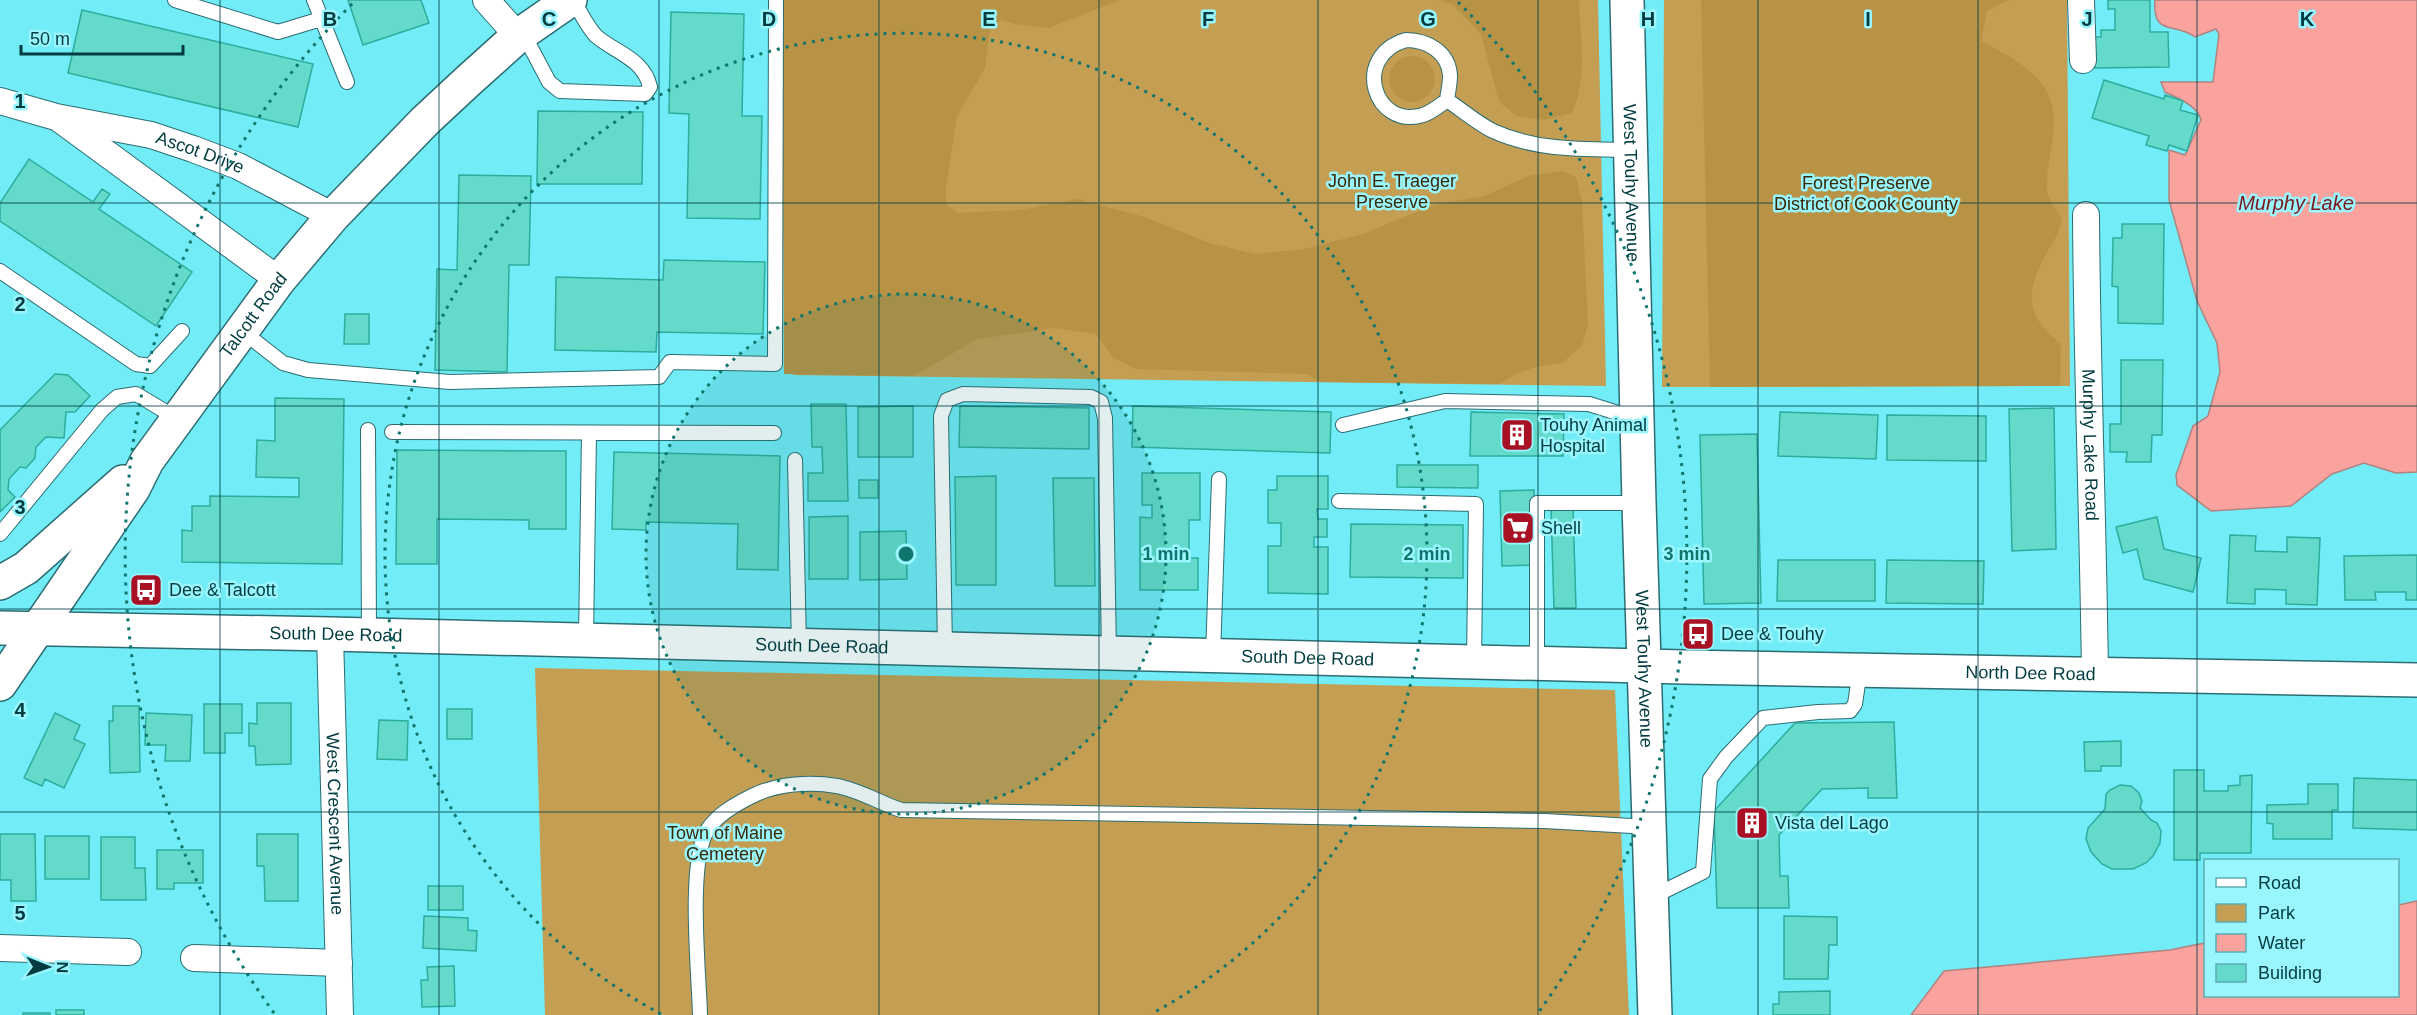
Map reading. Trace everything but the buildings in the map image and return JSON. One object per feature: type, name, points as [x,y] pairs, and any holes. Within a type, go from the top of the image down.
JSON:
[{"type":"main road","name":"West Touhy Avenue","points":[[1627,0],[1638,503],[1655,1015]]},
{"type":"main road","name":"Talcott Road","points":[[0,684],[133,489],[147,461],[279,280],[333,216],[425,121],[520,34],[562,2]]},
{"type":"main road","points":[[0,583],[26,568],[147,461]]},
{"type":"main road","name":"South Dee Road","points":[[0,628],[1644,666]]},
{"type":"main road","name":"North Dee Road","points":[[1644,666],[2417,680]]},
{"type":"street","points":[[486,0],[520,34]]},
{"type":"street","points":[[2081,0],[2083,60]]},
{"type":"street","name":"Ascot Drive","points":[[0,101],[56,117],[151,135],[193,149],[238,166],[333,216]]},
{"type":"street","name":"Ascot Drive","points":[[56,117],[279,280]]},
{"type":"street","name":"Murphy Lake Road","points":[[2086,215],[2095,675]]},
{"type":"street","name":"West Crescent Avenue","points":[[330,634],[340,1015]]},
{"type":"street","points":[[0,948],[128,952]]},
{"type":"street","points":[[194,958],[339,963]]},
{"type":"lane","points":[[175,0],[278,32],[321,19]]},
{"type":"lane","points":[[314,0],[347,82]]},
{"type":"lane","points":[[242,331],[283,363],[309,370],[450,382],[659,377],[670,362],[775,364],[778,22],[776,0]]},
{"type":"lane","points":[[520,34],[549,82],[560,91],[645,94],[650,87],[647,76],[633,60],[595,35],[562,2]]},
{"type":"lane","points":[[1406,40],[1424,42],[1433,46],[1446,63],[1450,75],[1447,100],[1421,116],[1403,116],[1387,108],[1375,92],[1373,81],[1380,57],[1391,46],[1406,40]]},
{"type":"lane","points":[[1447,100],[1491,130],[1519,141],[1555,149],[1631,150]]},
{"type":"lane","points":[[0,271],[136,364],[150,366],[182,331]]},
{"type":"lane","points":[[0,534],[102,410],[117,397],[136,394],[178,419]]},
{"type":"lane","points":[[945,649],[941,416],[947,399],[963,394],[1091,398],[1101,402],[1105,418],[1109,653]]},
{"type":"lane","points":[[1343,425],[1445,401],[1588,404],[1637,419]]},
{"type":"lane","points":[[368,430],[369,635]]},
{"type":"lane","points":[[392,432],[774,433]]},
{"type":"lane","points":[[586,640],[589,433]]},
{"type":"lane","points":[[795,460],[799,645]]},
{"type":"lane","points":[[1213,656],[1219,479]]},
{"type":"lane","points":[[1339,501],[1476,504],[1474,662]]},
{"type":"lane","points":[[1537,664],[1537,503],[1638,503]]},
{"type":"lane","points":[[1652,898],[1702,872],[1710,779],[1726,757],[1763,718],[1818,711],[1850,711],[1855,704],[1860,670]]},
{"type":"lane","points":[[700,1015],[696,886],[697,861],[701,844],[708,828],[737,804],[762,791],[791,785],[819,783],[839,786],[901,810],[1534,821],[1650,827]]},
{"type":"green space","points":[[782,0],[1120,0],[1049,28],[1019,25],[1001,20],[990,28],[985,68],[957,116],[946,188],[946,204],[959,213],[1020,210],[1077,199],[1145,217],[1209,243],[1255,254],[1304,249],[1363,234],[1434,205],[1484,196],[1529,176],[1562,171],[1576,177],[1582,201],[1588,324],[1582,346],[1562,363],[1535,367],[1514,375],[1500,384],[1321,382],[1307,374],[1136,369],[1114,358],[1096,334],[1054,328],[978,339],[913,376],[784,374]]},
{"type":"green space","name":"John E. Traeger Preserve","points":[[795,0],[1598,0],[1606,386],[793,375]]},
{"type":"green space","points":[[1439,0],[1579,0],[1582,72],[1572,113],[1544,120],[1517,116],[1499,102],[1481,34],[1453,5]]},
{"type":"green space","name":"Forest Preserve District of Cook County","points":[[1664,0],[2067,0],[2070,386],[1662,387]]},
{"type":"green space","name":"Forest Preserve District of Cook County","points":[[1701,0],[2009,0],[1987,11],[1981,41],[2013,59],[2035,76],[2049,95],[2053,108],[2053,135],[2047,190],[2062,219],[2058,233],[2035,278],[2032,300],[2037,318],[2061,344],[2060,386],[1710,387]]},
{"type":"green space","points":[[1412,56],[1428,63],[1435,79],[1428,95],[1412,102],[1396,95],[1389,79],[1396,63]]},
{"type":"green space","name":"Town of Maine Cemetery","points":[[535,668],[1615,690],[1629,1015],[545,1015]]},
{"type":"water","name":"Murphy Lake","points":[[2155,0],[2417,0],[2417,472],[2396,473],[2364,463],[2332,474],[2291,506],[2211,511],[2177,485],[2176,475],[2193,426],[2208,416],[2220,372],[2217,343],[2197,301],[2169,200],[2169,150],[2185,155],[2201,120],[2191,106],[2165,92],[2161,82],[2213,82],[2219,34],[2216,29],[2195,37],[2166,27],[2157,19]]},
{"type":"water","points":[[2417,901],[2417,1015],[1911,1015],[1944,971],[2170,950],[2204,943],[2204,997],[2399,997],[2399,905]]},
{"type":"place","name":"Touhy Animal Hospital","points":[[1517,435]]},
{"type":"place","name":"Shell","points":[[1518,528]]},
{"type":"place","name":"Dee & Talcott","points":[[146,590]]},
{"type":"place","name":"Dee & Touhy","points":[[1698,634]]},
{"type":"place","name":"Vista del Lago","points":[[1752,823]]}]
